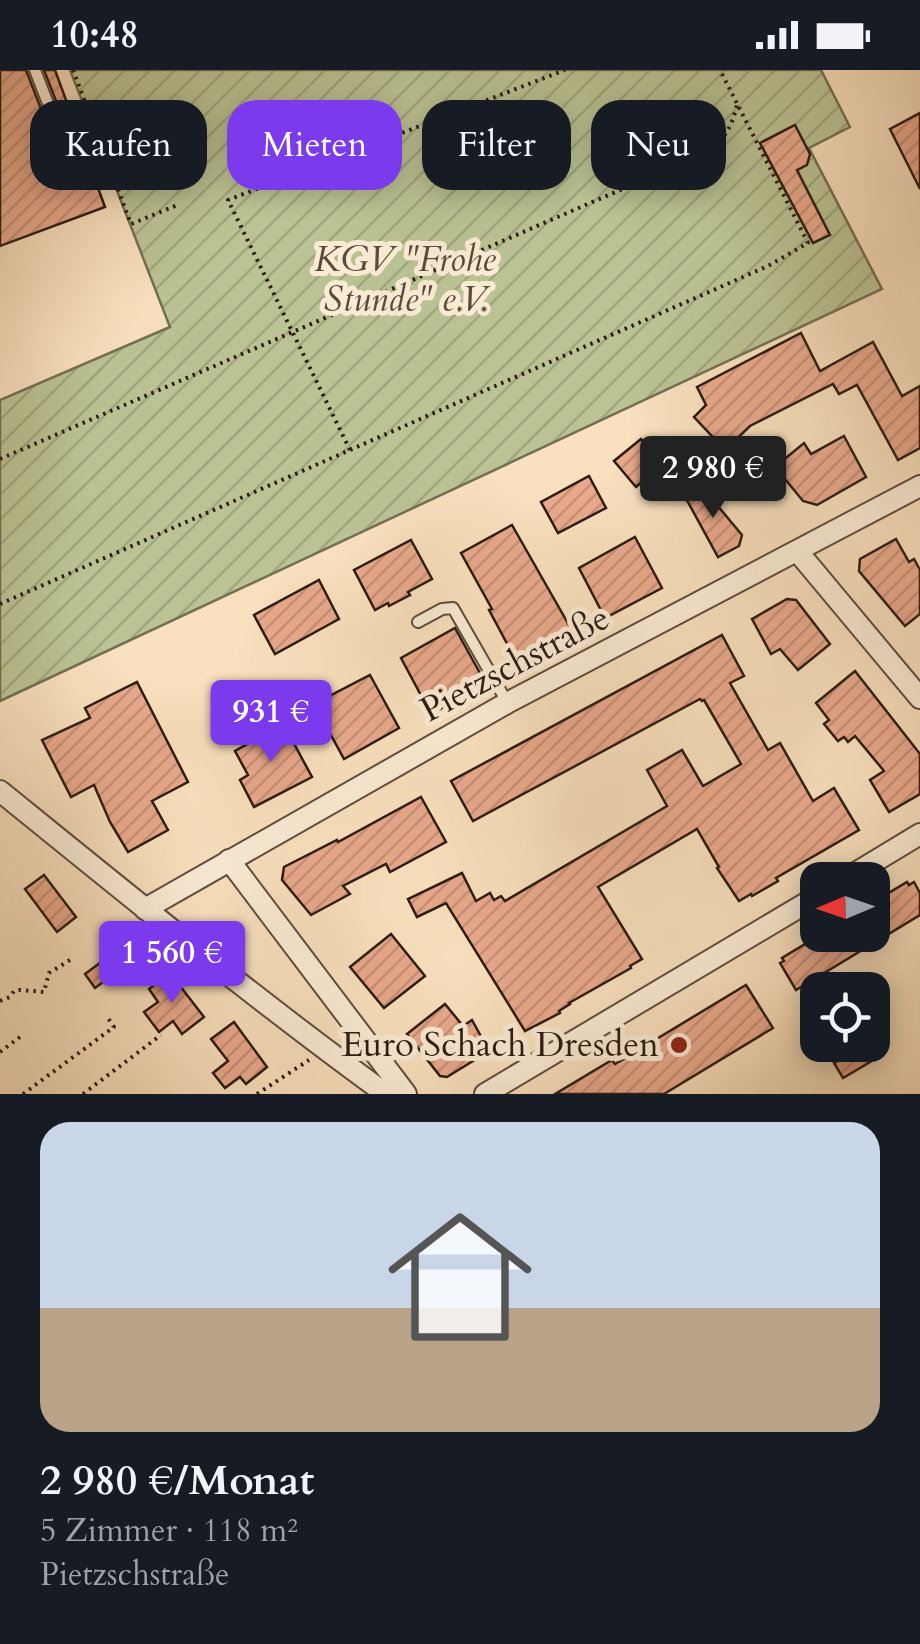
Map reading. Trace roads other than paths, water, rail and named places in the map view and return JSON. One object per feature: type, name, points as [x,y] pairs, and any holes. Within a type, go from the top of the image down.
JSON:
[{"type":"street","name":"Pietzschstraße","points":[[145,908],[507,703],[920,486]]},
{"type":"street","points":[[798,552],[920,698]]},
{"type":"street","points":[[0,791],[386,1094]]},
{"type":"street","points":[[874,862],[920,834]]},
{"type":"street","points":[[229,860],[406,1094]]},
{"type":"street","points":[[484,1094],[800,907]]},
{"type":"lane","points":[[35,70],[47,100]]},
{"type":"lane","points":[[418,622],[453,608],[507,703]]},
{"type":"place","name":"Euro Schach Dresden","points":[[679,1045]]},
{"type":"park label","name":"KGV \"Frohe Stunde\" e.V.","points":[[405,280]]}]
